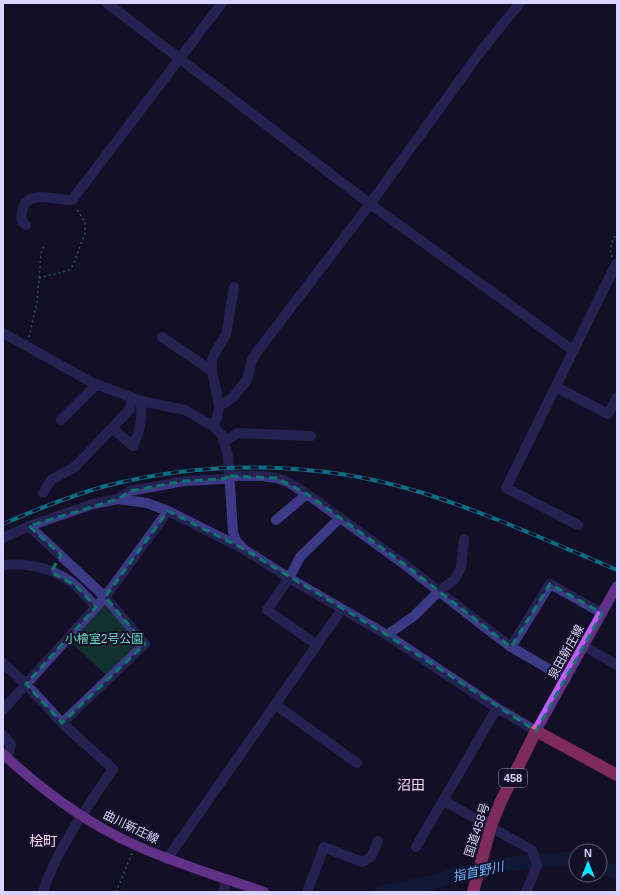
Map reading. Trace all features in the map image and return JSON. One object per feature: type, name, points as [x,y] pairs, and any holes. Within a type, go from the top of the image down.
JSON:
[{"type":"highway","points":[[536,731],[617,775]]},
{"type":"highway","name":"国道458号","points":[[474,890],[491,826],[501,801],[536,731]]},
{"type":"main road","name":"泉田新庄線","points":[[536,731],[602,613],[614,600],[617,586]]},
{"type":"main road","name":"曲川新庄線","points":[[5,757],[58,800],[111,834],[168,859],[264,892]]},
{"type":"street","points":[[107,3],[370,204],[574,351]]},
{"type":"street","points":[[26,225],[22,222],[22,211],[24,205],[32,199],[38,196],[72,200],[222,3]]},
{"type":"street","points":[[220,405],[233,397],[247,380],[252,360],[257,352],[370,204],[484,47],[520,3]]},
{"type":"street","points":[[578,525],[506,488],[615,270]]},
{"type":"street","points":[[213,426],[218,415],[220,405],[212,371],[212,360],[216,350],[226,335],[234,287]]},
{"type":"street","points":[[3,333],[97,384],[137,399],[185,410],[213,426],[222,435],[228,456],[233,532],[236,541],[242,548]]},
{"type":"street","points":[[162,337],[212,371]]},
{"type":"street","points":[[61,420],[97,384]]},
{"type":"street","points":[[556,387],[608,414],[617,398]]},
{"type":"street","points":[[112,428],[133,446],[140,432],[142,421],[137,399]]},
{"type":"street","points":[[43,494],[51,480],[75,467],[130,409],[137,399]]},
{"type":"street","points":[[224,442],[238,433],[311,436]]},
{"type":"street","points":[[118,499],[130,491],[184,481],[223,479],[230,476],[262,476],[277,478],[288,482],[404,564],[511,647],[566,679]]},
{"type":"street","points":[[276,520],[307,494]]},
{"type":"street","points":[[3,538],[29,526],[93,504],[118,499],[147,503],[168,511],[242,548],[289,578],[388,635],[496,708],[536,731]]},
{"type":"street","points":[[3,710],[105,597],[168,511]]},
{"type":"street","points":[[317,645],[267,610],[289,578],[300,557],[340,518]]},
{"type":"street","points":[[29,526],[105,597],[145,644],[62,723]]},
{"type":"street","points":[[388,635],[414,616],[439,591],[454,580],[461,568],[464,539]]},
{"type":"street","points":[[51,572],[61,555]]},
{"type":"street","points":[[3,565],[28,564],[51,572],[76,586],[96,607]]},
{"type":"street","points":[[511,647],[550,584],[602,613]]},
{"type":"street","points":[[168,859],[342,609]]},
{"type":"street","points":[[584,646],[617,665]]},
{"type":"street","points":[[3,663],[26,684],[62,723],[113,769],[81,816],[46,880],[43,892]]},
{"type":"street","points":[[276,705],[357,763]]},
{"type":"street","points":[[416,847],[496,708]]},
{"type":"street","points":[[3,735],[11,744],[5,757]]},
{"type":"street","points":[[444,800],[532,850],[536,866],[526,892]]},
{"type":"street","points":[[307,892],[324,847],[362,862],[371,858],[378,841]]},
{"type":"street","points":[[223,892],[228,879]]},
{"type":"path","points":[[39,278],[69,270],[73,265],[85,232],[85,222],[72,200]]},
{"type":"path","points":[[615,270],[610,249],[611,243],[617,233]]},
{"type":"path","points":[[27,345],[37,302],[40,253],[45,244]]},
{"type":"path","points":[[116,892],[135,845]]},
{"type":"highlighted area","points":[[230,476],[277,478],[307,494],[404,564],[511,647],[550,584],[602,613],[536,731],[387,635],[242,548],[168,511],[105,597],[145,644],[62,723],[26,684],[96,607],[76,586],[51,572],[61,555],[29,526],[118,499],[130,491],[184,481],[223,479]]},
{"type":"green space","name":"小檜室2号公園","points":[[107,605],[136,640],[137,646],[107,676],[70,641],[101,606]]},
{"type":"waterway","name":"指首野川","points":[[381,892],[431,883],[462,873],[502,865],[568,859]]},
{"type":"waterway","name":"指首野川","points":[[608,870],[617,873]]},
{"type":"railway","points":[[3,524],[77,495],[102,487],[141,478],[222,468],[304,470],[384,482],[423,493],[497,519],[617,570]]},
{"type":"district","name":"沼田","points":[[411,785]]},
{"type":"district","name":"桧町","points":[[43,841]]}]
